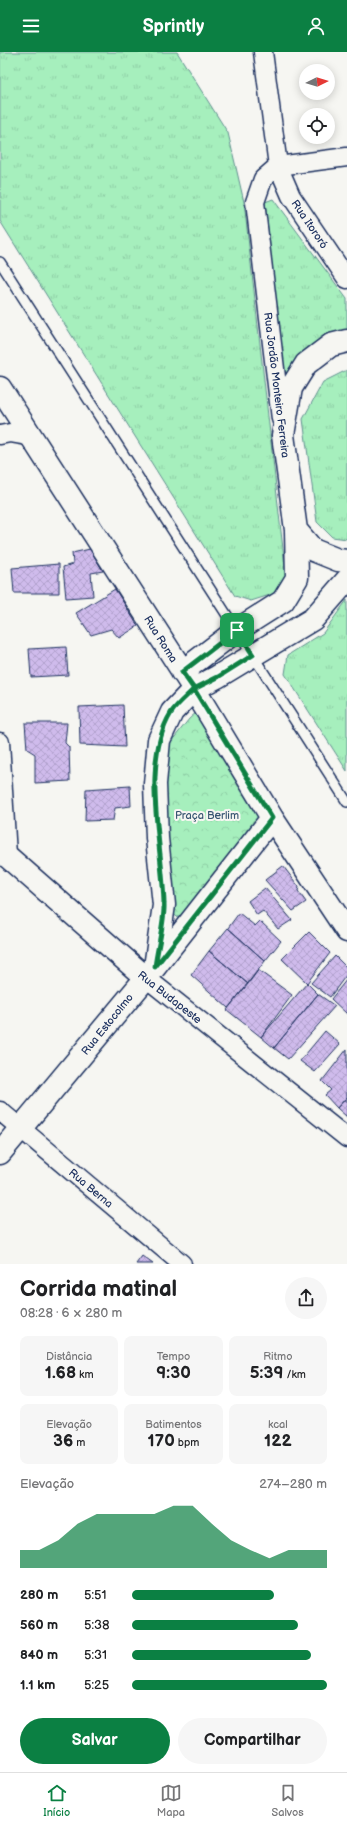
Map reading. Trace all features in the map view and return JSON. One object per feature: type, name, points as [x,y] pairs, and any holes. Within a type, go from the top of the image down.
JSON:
[{"type":"street","points":[[263,52],[278,166],[347,157]]},
{"type":"street","name":"Rua Itororó","points":[[278,166],[291,196],[347,279]]},
{"type":"street","name":"Rua Jordão Monteiro Ferreira","points":[[188,680],[237,630],[283,601],[297,578],[296,530],[255,202],[263,179],[278,166]]},
{"type":"street","points":[[283,434],[291,388],[306,364],[331,345],[347,341]]},
{"type":"street","name":"Rua Roma","points":[[0,388],[188,680],[272,818],[347,931]]},
{"type":"street","points":[[0,435],[10,433],[32,437]]},
{"type":"street","points":[[296,530],[313,550],[338,560],[347,561]]},
{"type":"street","points":[[150,972],[164,905],[157,838],[155,784],[159,740],[188,680],[218,677],[313,619],[347,580]]},
{"type":"street","points":[[0,742],[3,852]]},
{"type":"street","name":"Rua Estocolmo","points":[[0,1153],[150,972],[272,818]]},
{"type":"street","name":"Rua Budapeste","points":[[3,852],[150,972],[347,1138]]},
{"type":"street","name":"Rua Berna","points":[[0,1111],[182,1264]]},
{"type":"lane","points":[[0,262],[347,802]]},
{"type":"green space","points":[[0,52],[177,52],[228,133],[244,202],[286,576],[273,594],[251,601],[235,596],[0,221]]},
{"type":"green space","points":[[273,199],[347,299],[347,331],[327,334],[297,358],[285,384],[265,202]]},
{"type":"green space","points":[[347,370],[347,539],[332,537],[317,522],[303,419],[323,382]]},
{"type":"green space","points":[[347,600],[347,771],[285,674],[288,655],[323,633]]},
{"type":"green space","name":"Praça Berlim","points":[[199,710],[265,819],[183,921],[173,914],[162,850],[164,751],[189,719]]},
{"type":"building","points":[[90,549],[103,571],[91,573],[93,596],[66,598],[63,567],[73,564],[72,553]]},
{"type":"building","points":[[59,564],[59,593],[14,593],[12,568]]},
{"type":"building","points":[[115,589],[138,626],[119,638],[111,629],[91,635],[76,613]]},
{"type":"building","points":[[66,647],[68,675],[31,677],[29,649]]},
{"type":"building","points":[[123,705],[125,747],[80,745],[79,707]]},
{"type":"building","points":[[25,723],[67,723],[65,743],[69,747],[70,781],[35,783],[35,754],[27,749]]},
{"type":"building","points":[[130,786],[131,806],[115,808],[113,820],[85,821],[86,789]]},
{"type":"building","points":[[283,866],[299,887],[298,891],[306,902],[293,911],[265,880]]},
{"type":"building","points":[[265,888],[292,920],[278,929],[263,911],[257,915],[248,901]]},
{"type":"building","points":[[239,913],[255,926],[260,921],[281,941],[265,961],[228,928]]},
{"type":"building","points":[[228,928],[265,961],[248,984],[209,951]]},
{"type":"building","points":[[309,932],[330,953],[307,983],[282,959]]},
{"type":"building","points":[[209,951],[248,984],[228,1008],[191,975]]},
{"type":"building","points":[[335,956],[347,968],[347,974],[330,997],[311,983]]},
{"type":"building","points":[[258,970],[292,995],[261,1037],[227,1010]]},
{"type":"building","points":[[347,979],[347,1014],[331,999]]},
{"type":"building","points":[[307,983],[318,994],[274,1048],[261,1037]]},
{"type":"building","points":[[318,994],[335,1006],[288,1059],[274,1048]]},
{"type":"building","points":[[325,1031],[340,1044],[315,1072],[300,1061]]},
{"type":"building","points":[[347,1049],[347,1097],[337,1108],[325,1095],[331,1090],[322,1081]]},
{"type":"building","points":[[347,1097],[347,1117],[337,1108]]},
{"type":"building","points":[[142,1256],[153,1264],[136,1264]]},
{"type":"route","points":[[237,630],[182,672],[194,689],[172,712],[159,740],[155,784],[157,838],[164,905],[155,967],[272,818],[194,689],[218,677],[253,655],[237,630]]}]
